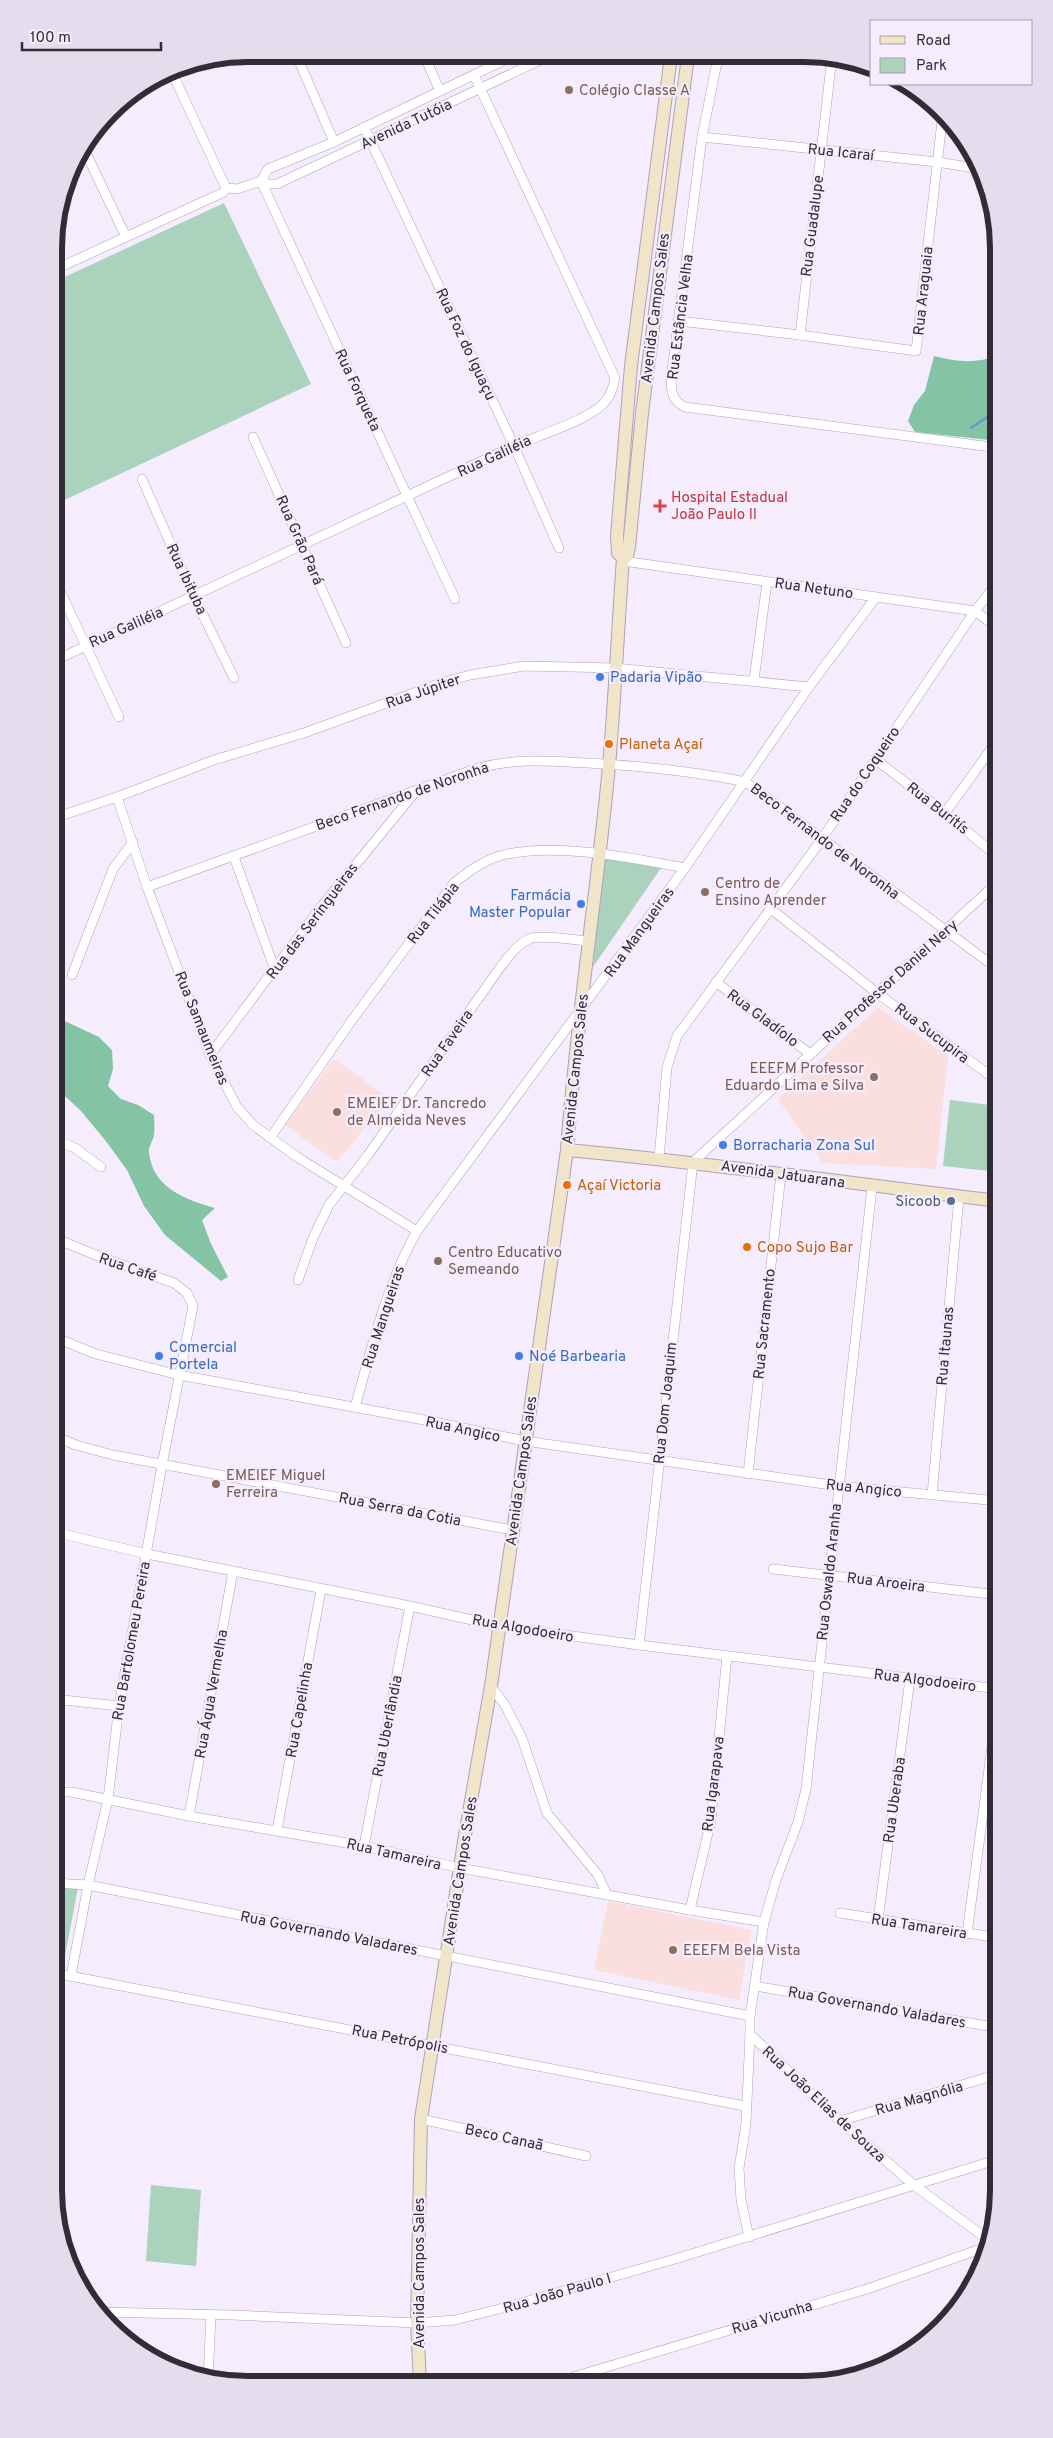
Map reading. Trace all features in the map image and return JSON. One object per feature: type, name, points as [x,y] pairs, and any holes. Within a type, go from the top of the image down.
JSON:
[{"type":"street","points":[[299,62],[334,142]]},
{"type":"street","points":[[427,62],[440,91]]},
{"type":"street","name":"Avenida Tutóia","points":[[62,266],[224,192],[226,188],[237,189],[261,181],[268,169],[334,142],[501,62]]},
{"type":"street","name":"Avenida Tutóia","points":[[261,181],[268,184],[277,184],[536,62]]},
{"type":"street","name":"Avenida Campos Sales","points":[[623,559],[618,553],[617,536],[628,405],[670,62]]},
{"type":"street","name":"Avenida Campos Sales","points":[[420,2376],[418,2323],[421,2119],[460,1868],[491,1686],[567,1150],[587,941],[609,764],[623,559],[627,556],[629,548],[643,407],[687,62]]},
{"type":"street","name":"Rua Estância Velha","points":[[717,62],[702,137],[679,321],[671,391],[675,400],[684,407],[990,447]]},
{"type":"street","name":"Rua Guadalupe","points":[[800,335],[831,64]]},
{"type":"street","name":"Rua Galiléia","points":[[62,657],[514,446],[579,419],[595,410],[608,397],[615,378],[474,76]]},
{"type":"street","points":[[176,81],[226,188]]},
{"type":"street","points":[[665,105],[681,107]]},
{"type":"street","name":"Rua Araguaia","points":[[679,321],[800,335],[916,352],[942,124]]},
{"type":"street","name":"Rua Foz do Iguaçu","points":[[364,127],[514,446],[559,548]]},
{"type":"street","name":"Rua Icaraí","points":[[702,137],[938,162],[972,167]]},
{"type":"street","points":[[87,155],[126,237]]},
{"type":"street","name":"Rua Forqueta","points":[[261,181],[455,599]]},
{"type":"street","points":[[628,405],[643,407]]},
{"type":"street","name":"Rua Grão Pará","points":[[253,437],[346,643]]},
{"type":"street","name":"Rua Ibituba","points":[[142,479],[194,597],[234,678]]},
{"type":"street","name":"Rua Netuno","points":[[623,559],[767,582],[975,611],[990,622]]},
{"type":"street","points":[[754,680],[767,582]]},
{"type":"street","name":"Rua do Coqueiro","points":[[659,1158],[670,1054],[677,1036],[688,1018],[822,838],[990,592]]},
{"type":"street","points":[[62,596],[119,717]]},
{"type":"street","name":"Rua Mangueiras","points":[[354,1407],[396,1270],[417,1231],[580,1013],[685,868],[810,687],[876,597]]},
{"type":"street","name":"Rua Júpiter","points":[[62,815],[117,797],[161,778],[214,760],[304,734],[444,682],[524,666],[615,668],[754,680],[810,687]]},
{"type":"street","points":[[945,813],[990,750]]},
{"type":"street","name":"Rua Buritís","points":[[875,758],[990,850]]},
{"type":"street","name":"Beco Fernando de Noronha","points":[[148,887],[462,773],[505,761],[537,760],[624,764],[676,770],[746,782],[990,964]]},
{"type":"street","name":"Rua das Seringueiras","points":[[210,1055],[367,849],[418,789]]},
{"type":"street","name":"Rua Samaumeiras","points":[[117,797],[210,1055],[237,1107],[253,1125],[270,1138],[343,1186],[417,1231]]},
{"type":"street","points":[[72,975],[113,869],[133,842]]},
{"type":"street","name":"Rua Tilápia","points":[[270,1138],[352,1020],[454,883],[476,866],[503,855],[536,851],[599,854],[685,868]]},
{"type":"street","points":[[234,857],[275,970]]},
{"type":"street","name":"Rua Professor Daniel Nery","points":[[693,1162],[990,889]]},
{"type":"street","name":"Rua Sucupira","points":[[771,909],[877,993],[990,1075]]},
{"type":"street","name":"Rua Faveira","points":[[298,1280],[321,1221],[343,1186],[368,1154],[498,969],[516,949],[529,939],[538,937],[587,941]]},
{"type":"street","name":"Rua Gladíolo","points":[[716,982],[810,1054]]},
{"type":"street","points":[[62,1142],[76,1148],[101,1167]]},
{"type":"street","name":"Avenida Jatuarana","points":[[567,1150],[693,1162],[872,1187],[990,1201]]},
{"type":"street","name":"Rua Dom Joaquim","points":[[639,1645],[693,1162]]},
{"type":"street","name":"Rua Sacramento","points":[[748,1474],[781,1174]]},
{"type":"street","name":"Rua Oswaldo Aranha","points":[[764,1922],[776,1880],[803,1806],[872,1187]]},
{"type":"street","name":"Rua Itaunas","points":[[932,1495],[959,1197]]},
{"type":"street","name":"Rua Café","points":[[62,1241],[174,1283],[187,1293],[193,1306]]},
{"type":"street","name":"Rua Bartolomeu Pereira","points":[[71,1976],[88,1885],[108,1800],[119,1706],[162,1465],[193,1306]]},
{"type":"street","name":"Rua Angico","points":[[62,1340],[96,1354],[179,1375],[525,1441],[658,1462],[838,1486],[990,1500]]},
{"type":"street","name":"Rua Serra da Cotia","points":[[62,1439],[113,1455],[162,1465],[512,1530]]},
{"type":"street","name":"Rua Algodoeiro","points":[[62,1534],[147,1554],[321,1590],[410,1606],[499,1626],[990,1688]]},
{"type":"street","name":"Rua Aroeira","points":[[773,1569],[990,1594]]},
{"type":"street","name":"Rua Água Vermelha","points":[[189,1816],[233,1571]]},
{"type":"street","name":"Rua Capelinha","points":[[277,1830],[321,1590]]},
{"type":"street","name":"Rua Uberlândia","points":[[364,1846],[410,1606]]},
{"type":"street","name":"Rua Igarapava","points":[[690,1910],[711,1820],[727,1656]]},
{"type":"street","name":"Rua Uberaba","points":[[878,1920],[910,1679]]},
{"type":"street","points":[[491,1686],[505,1705],[522,1738],[547,1814],[598,1875],[607,1894]]},
{"type":"street","points":[[62,1700],[119,1706]]},
{"type":"street","points":[[967,1934],[990,1762]]},
{"type":"street","name":"Rua Tamareira","points":[[62,1792],[71,1792],[189,1816],[364,1846],[460,1868],[764,1922]]},
{"type":"street","name":"Rua Governando Valadares","points":[[62,1883],[88,1885],[750,2016]]},
{"type":"street","name":"Rua Tamareira","points":[[840,1913],[990,1937]]},
{"type":"street","name":"Rua João Elias de Souza","points":[[764,1922],[750,2016],[750,2034],[840,2121],[915,2186],[984,2237]]},
{"type":"street","name":"Rua Petrópolis","points":[[62,1974],[745,2106]]},
{"type":"street","name":"Rua Governando Valadares","points":[[755,1986],[990,2026]]},
{"type":"street","points":[[749,2237],[741,2200],[739,2168],[746,2124],[745,2106],[750,2034]]},
{"type":"street","name":"Rua Magnólia","points":[[840,2121],[990,2077]]},
{"type":"street","name":"Beco Canaã","points":[[421,2119],[586,2156]]},
{"type":"street","name":"Rua João Paulo I","points":[[109,2312],[418,2323],[455,2320],[507,2307],[749,2237],[990,2162]]},
{"type":"street","name":"Rua Vicunha","points":[[576,2376],[867,2289],[981,2249]]},
{"type":"street","points":[[208,2371],[210,2315]]},
{"type":"shaded area","name":"EEEFM Professor Eduardo Lima e Silva","points":[[878,1007],[948,1056],[936,1169],[823,1163],[778,1099]]},
{"type":"shaded area","name":"EMEIEF Dr. Tancredo de Almeida Neves","points":[[334,1059],[389,1098],[337,1162],[285,1125]]},
{"type":"shaded area","name":"EEEFM Bela Vista","points":[[608,1901],[751,1930],[739,2000],[594,1970]]},
{"type":"green space","points":[[224,203],[311,384],[62,501],[62,278]]},
{"type":"green space","points":[[934,356],[951,360],[990,358],[990,440],[915,432],[908,421],[914,405],[925,391]]},
{"type":"green space","points":[[603,858],[663,865],[593,967]]},
{"type":"green space","points":[[62,1020],[99,1037],[112,1050],[113,1069],[108,1086],[121,1099],[138,1105],[154,1115],[154,1135],[149,1153],[152,1165],[164,1184],[182,1196],[215,1208],[202,1220],[211,1244],[228,1277],[221,1281],[165,1235],[144,1206],[127,1170],[81,1111],[62,1093]]},
{"type":"green space","points":[[950,1100],[990,1105],[990,1171],[943,1166]]},
{"type":"green space","points":[[79,1882],[64,1961],[62,1961],[62,1883]]},
{"type":"green space","points":[[151,2185],[201,2190],[196,2266],[146,2261]]},
{"type":"waterway","points":[[971,428],[990,415]]},
{"type":"place","name":"Colégio Classe A","points":[[569,90]]},
{"type":"place","name":"Hospital Estadual João Paulo II","points":[[660,506]]},
{"type":"place","name":"Padaria Vipão","points":[[600,677]]},
{"type":"place","name":"Planeta Açaí","points":[[609,744]]},
{"type":"place","name":"Centro de Ensino Aprender","points":[[705,892]]},
{"type":"place","name":"Farmácia Master Popular","points":[[581,904]]},
{"type":"place","name":"EEEFM Professor Eduardo Lima e Silva","points":[[874,1077]]},
{"type":"place","name":"EMEIEF Dr. Tancredo de Almeida Neves","points":[[337,1112]]},
{"type":"place","name":"Borracharia Zona Sul","points":[[723,1145]]},
{"type":"place","name":"Açaí Victoria","points":[[567,1185]]},
{"type":"place","name":"Sicoob","points":[[951,1201]]},
{"type":"place","name":"Copo Sujo Bar","points":[[747,1247]]},
{"type":"place","name":"Centro Educativo Semeando","points":[[438,1261]]},
{"type":"place","name":"Comercial Portela","points":[[159,1356]]},
{"type":"place","name":"Noé Barbearia","points":[[519,1356]]},
{"type":"place","name":"EMEIEF Miguel Ferreira","points":[[216,1484]]},
{"type":"place","name":"EEEFM Bela Vista","points":[[673,1950]]}]
